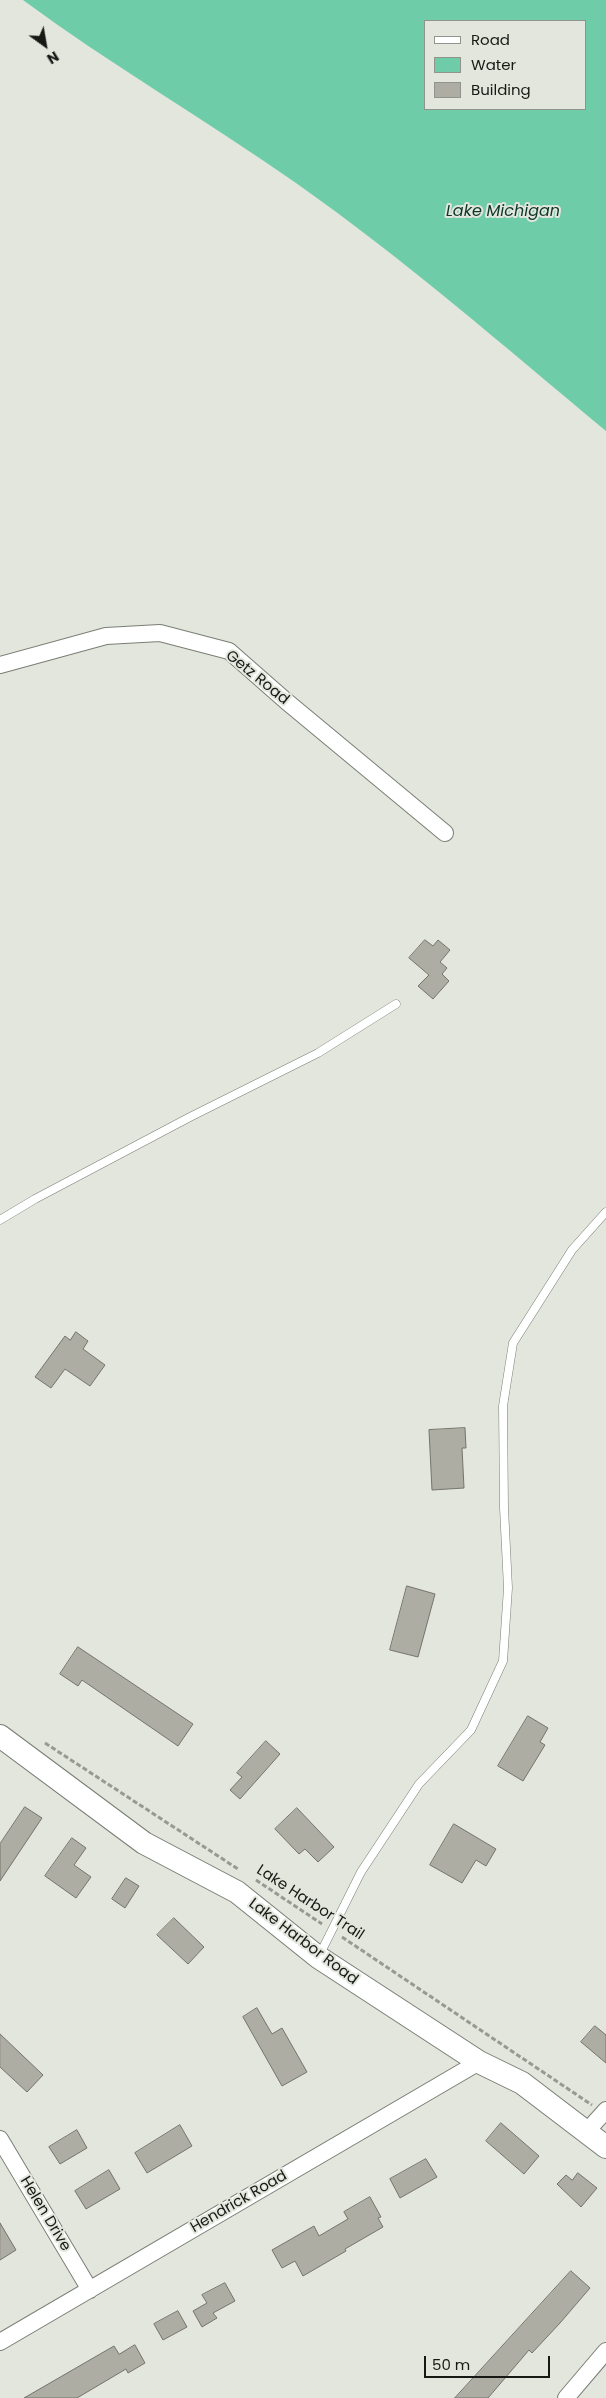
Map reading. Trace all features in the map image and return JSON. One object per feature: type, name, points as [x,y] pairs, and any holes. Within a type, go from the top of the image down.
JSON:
[{"type":"street","name":"Getz Road","points":[[0,665],[106,636],[160,633],[229,651],[286,702],[445,833]]},
{"type":"street","name":"Lake Harbor Road","points":[[0,1736],[144,1843],[237,1892],[318,1957],[479,2062],[522,2083],[606,2147]]},
{"type":"street","name":"Hendrick Road","points":[[0,2342],[479,2062]]},
{"type":"street","points":[[587,2131],[605,2111]]},
{"type":"street","name":"Helen Drive","points":[[0,2139],[90,2290]]},
{"type":"street","points":[[566,2398],[606,2351]]},
{"type":"lane","points":[[0,1220],[35,1199],[190,1117],[318,1053],[396,1004]]},
{"type":"lane","points":[[318,1957],[361,1872],[419,1784],[471,1730],[503,1662],[508,1588],[504,1508],[503,1406],[513,1343],[572,1250],[606,1212]]},
{"type":"path","name":"Lake Harbor Trail","points":[[40,1740],[241,1870]]},
{"type":"path","name":"Lake Harbor Trail","points":[[249,1876],[605,2111]]},
{"type":"water","name":"Lake Michigan","points":[[23,0],[606,0],[606,431],[454,304],[336,212],[262,160],[124,70]]},
{"type":"building","points":[[425,940],[433,946],[438,940],[450,950],[440,962],[447,968],[442,974],[449,981],[433,999],[418,986],[429,975],[409,958]]},
{"type":"building","points":[[76,1332],[88,1341],[83,1349],[105,1365],[90,1386],[65,1369],[51,1388],[35,1377],[65,1336],[70,1340]]},
{"type":"building","points":[[465,1428],[466,1448],[462,1448],[464,1488],[432,1490],[429,1430]]},
{"type":"building","points":[[407,1586],[435,1594],[418,1657],[390,1650]]},
{"type":"building","points":[[78,1647],[193,1724],[178,1746],[82,1680],[78,1686],[60,1674]]},
{"type":"building","points":[[528,1716],[548,1728],[540,1742],[545,1745],[523,1781],[498,1766]]},
{"type":"building","points":[[266,1741],[280,1754],[240,1799],[230,1790],[242,1777],[237,1773]]},
{"type":"building","points":[[25,1807],[42,1818],[0,1881],[0,1844]]},
{"type":"building","points":[[297,1808],[334,1847],[318,1862],[305,1849],[299,1854],[275,1829]]},
{"type":"building","points":[[454,1824],[496,1849],[486,1866],[476,1860],[462,1883],[430,1865]]},
{"type":"building","points":[[72,1838],[86,1848],[74,1865],[91,1877],[76,1898],[45,1876]]},
{"type":"building","points":[[126,1878],[139,1886],[125,1908],[112,1899]]},
{"type":"building","points":[[174,1918],[204,1947],[188,1964],[157,1935]]},
{"type":"building","points":[[257,2008],[272,2034],[282,2028],[307,2072],[282,2086],[243,2017]]},
{"type":"building","points":[[595,2026],[606,2035],[606,2063],[581,2042]]},
{"type":"building","points":[[0,2034],[43,2075],[27,2092],[0,2067]]},
{"type":"building","points":[[501,2123],[539,2156],[524,2174],[486,2141]]},
{"type":"building","points":[[180,2125],[192,2146],[147,2173],[135,2153]]},
{"type":"building","points":[[77,2130],[87,2148],[60,2164],[49,2147]]},
{"type":"building","points":[[426,2159],[437,2177],[400,2198],[390,2179]]},
{"type":"building","points":[[109,2170],[120,2189],[86,2209],[75,2191]]},
{"type":"building","points":[[578,2173],[597,2188],[581,2207],[557,2184],[566,2175],[572,2180]]},
{"type":"building","points":[[370,2197],[381,2217],[378,2218],[383,2227],[303,2276],[295,2261],[282,2268],[272,2250],[314,2226],[319,2236],[348,2219],[344,2212]]},
{"type":"building","points":[[0,2223],[16,2250],[0,2260]]},
{"type":"building","points":[[571,2271],[590,2288],[560,2323],[532,2353],[529,2350],[488,2398],[455,2398]]},
{"type":"building","points":[[225,2283],[235,2301],[213,2313],[217,2318],[202,2327],[193,2311],[207,2303],[202,2295]]},
{"type":"building","points":[[178,2311],[187,2327],[163,2340],[154,2324]]},
{"type":"building","points":[[135,2345],[145,2363],[128,2373],[126,2369],[77,2398],[24,2398],[114,2346],[119,2354]]}]
